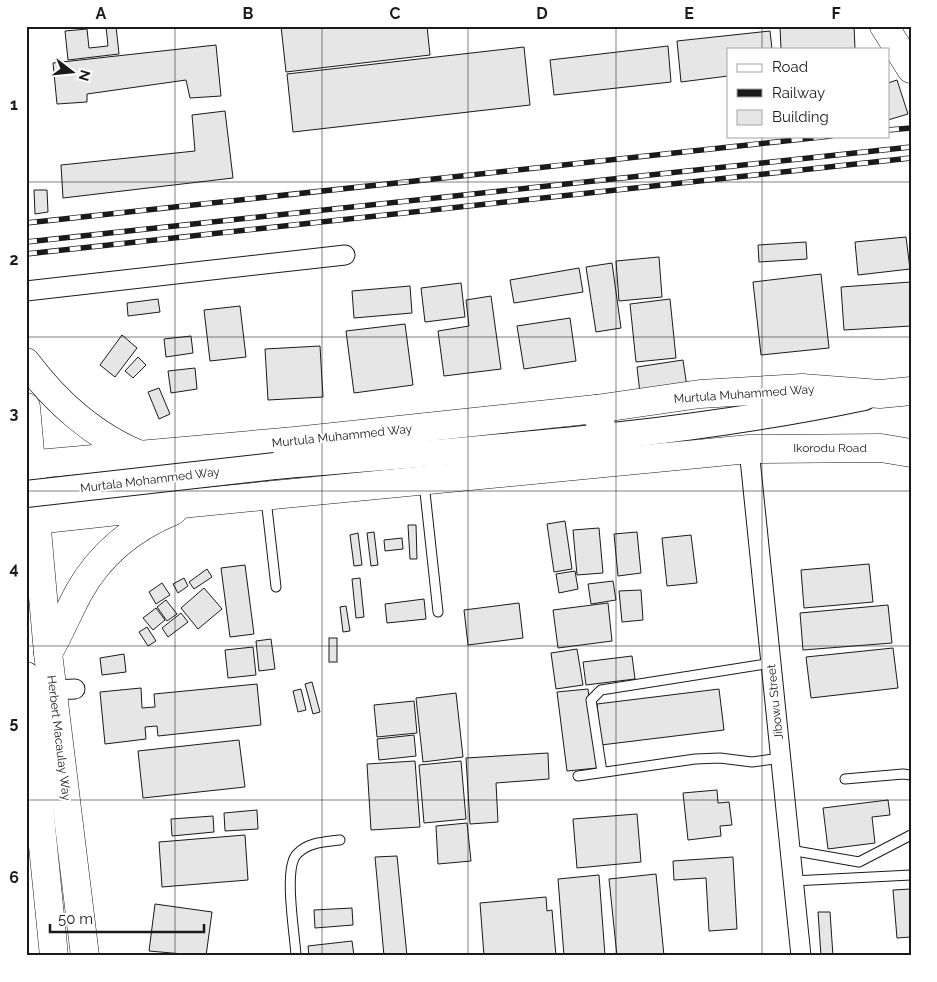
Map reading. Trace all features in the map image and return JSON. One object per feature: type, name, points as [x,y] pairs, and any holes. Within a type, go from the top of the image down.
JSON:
[{"type":"main road","points":[[884,26],[911,69]]},
{"type":"main road","points":[[26,362],[43,385],[98,433],[120,447],[140,455]]},
{"type":"main road","name":"Murtula Muhammed Way","points":[[29,465],[596,409],[700,394],[802,388],[880,394]]},
{"type":"main road","points":[[880,394],[911,391]]},
{"type":"main road","name":"Murtula Muhammed Way","points":[[275,466],[605,438],[808,409],[880,394]]},
{"type":"main road","name":"Herbert Macaulay Way","points":[[26,407],[31,521],[48,654],[64,689],[85,956]]},
{"type":"main road","points":[[596,409],[605,438]]},
{"type":"main road","name":"Ikorodu Road","points":[[749,449],[881,448],[911,453]]},
{"type":"main road","points":[[31,521],[191,503],[749,449]]},
{"type":"main road","name":"Murtala Mohammed Way","points":[[26,494],[275,466]]},
{"type":"main road","points":[[48,654],[80,591],[98,565],[121,541],[152,520],[191,503]]},
{"type":"main road","name":"Herbert Macaulay Way","points":[[26,676],[54,956]]},
{"type":"street","points":[[26,291],[344,255]]},
{"type":"street","name":"Jibowu Street","points":[[749,449],[801,956]]},
{"type":"lane","points":[[423,481],[438,612]]},
{"type":"lane","points":[[265,496],[276,587]]},
{"type":"lane","points":[[602,772],[591,700],[601,690],[772,663]]},
{"type":"lane","points":[[578,776],[695,759],[720,758],[752,762],[781,758]]},
{"type":"lane","points":[[845,779],[911,775]]},
{"type":"lane","points":[[790,850],[859,862],[911,835]]},
{"type":"lane","points":[[296,956],[290,869],[296,854],[310,844],[340,840]]},
{"type":"lane","points":[[792,881],[911,875]]},
{"type":"building","points":[[106,26],[116,26],[119,54],[68,60],[65,31],[87,29],[89,48],[108,46]]},
{"type":"building","points":[[281,26],[427,26],[430,55],[286,72]]},
{"type":"building","points":[[854,26],[855,48],[781,48],[780,27]]},
{"type":"building","points":[[770,31],[772,48],[727,48],[727,76],[681,82],[677,41]]},
{"type":"building","points":[[216,45],[221,96],[190,98],[186,80],[87,94],[87,102],[57,104],[53,63]]},
{"type":"building","points":[[668,46],[671,82],[554,95],[550,60]]},
{"type":"building","points":[[524,47],[530,105],[293,132],[287,74]]},
{"type":"building","points":[[897,80],[908,114],[890,119],[890,82]]},
{"type":"building","points":[[225,111],[233,178],[63,198],[61,165],[195,151],[192,115]]},
{"type":"building","points":[[34,190],[47,190],[48,212],[35,214]]},
{"type":"building","points":[[906,237],[910,269],[858,275],[855,242]]},
{"type":"building","points":[[806,242],[807,259],[759,262],[758,245]]},
{"type":"building","points":[[659,257],[662,297],[619,301],[616,261]]},
{"type":"building","points":[[612,263],[621,328],[596,332],[586,267]]},
{"type":"building","points":[[579,268],[583,292],[514,303],[510,280]]},
{"type":"building","points":[[821,274],[829,348],[761,355],[753,282]]},
{"type":"building","points":[[911,282],[911,326],[844,330],[841,287]]},
{"type":"building","points":[[461,283],[465,317],[425,322],[421,288]]},
{"type":"building","points":[[410,286],[412,313],[354,318],[352,291]]},
{"type":"building","points":[[491,296],[501,369],[444,376],[438,331],[469,326],[466,300]]},
{"type":"building","points":[[158,299],[160,312],[128,316],[127,303]]},
{"type":"building","points":[[670,299],[676,358],[636,362],[630,304]]},
{"type":"building","points":[[240,306],[246,357],[210,361],[204,310]]},
{"type":"building","points":[[570,318],[576,361],[524,369],[517,326]]},
{"type":"building","points":[[405,324],[413,385],[354,393],[346,331]]},
{"type":"building","points":[[122,335],[137,348],[115,377],[100,365]]},
{"type":"building","points":[[191,336],[193,353],[166,357],[164,339]]},
{"type":"building","points":[[320,346],[323,397],[268,400],[265,349]]},
{"type":"building","points":[[138,357],[146,365],[133,378],[125,371]]},
{"type":"building","points":[[683,360],[687,387],[640,393],[637,367]]},
{"type":"building","points":[[195,368],[197,389],[171,393],[168,371]]},
{"type":"building","points":[[159,388],[170,414],[159,419],[148,392]]},
{"type":"building","points":[[565,521],[572,569],[554,572],[547,524]]},
{"type":"building","points":[[408,525],[416,525],[417,559],[410,559]]},
{"type":"building","points":[[599,528],[603,573],[577,575],[573,530]]},
{"type":"building","points":[[374,532],[378,565],[371,566],[367,533]]},
{"type":"building","points":[[637,532],[641,573],[618,576],[614,534]]},
{"type":"building","points":[[358,533],[362,565],[354,566],[350,535]]},
{"type":"building","points":[[691,535],[697,583],[667,586],[662,538]]},
{"type":"building","points":[[402,538],[403,549],[385,551],[384,540]]},
{"type":"building","points":[[869,564],[873,602],[804,608],[801,570]]},
{"type":"building","points":[[245,565],[254,634],[230,637],[221,568]]},
{"type":"building","points":[[207,569],[212,577],[194,589],[189,582]]},
{"type":"building","points":[[575,571],[578,589],[559,593],[556,574]]},
{"type":"building","points":[[184,578],[188,586],[178,593],[173,584]]},
{"type":"building","points":[[360,578],[364,617],[356,618],[352,579]]},
{"type":"building","points":[[613,581],[616,600],[591,604],[588,584]]},
{"type":"building","points":[[162,583],[170,595],[156,604],[149,592]]},
{"type":"building","points":[[204,588],[222,609],[198,629],[181,608]]},
{"type":"building","points":[[641,590],[643,620],[622,622],[619,591]]},
{"type":"building","points":[[424,599],[426,619],[387,623],[385,604]]},
{"type":"building","points":[[166,600],[177,614],[167,621],[157,607]]},
{"type":"building","points":[[519,603],[523,638],[468,645],[464,610]]},
{"type":"building","points":[[608,603],[612,641],[558,648],[553,610]]},
{"type":"building","points":[[888,605],[892,643],[803,650],[800,613]]},
{"type":"building","points":[[346,606],[350,631],[343,632],[340,607]]},
{"type":"building","points":[[156,608],[165,620],[153,630],[143,618]]},
{"type":"building","points":[[181,613],[188,622],[168,637],[162,628]]},
{"type":"building","points":[[147,627],[156,641],[148,646],[139,632]]},
{"type":"building","points":[[329,638],[337,638],[337,662],[329,662]]},
{"type":"building","points":[[271,639],[275,669],[259,671],[256,641]]},
{"type":"building","points":[[253,647],[256,675],[228,678],[225,650]]},
{"type":"building","points":[[893,648],[898,688],[811,698],[806,657]]},
{"type":"building","points":[[577,649],[583,685],[556,689],[551,653]]},
{"type":"building","points":[[124,654],[126,672],[102,675],[100,658]]},
{"type":"building","points":[[632,656],[635,679],[586,685],[583,662]]},
{"type":"building","points":[[312,682],[320,712],[313,714],[305,684]]},
{"type":"building","points":[[257,684],[261,725],[158,736],[157,726],[145,727],[146,739],[105,744],[100,692],[141,688],[142,708],[155,707],[154,694]]},
{"type":"building","points":[[301,689],[306,710],[298,712],[293,691]]},
{"type":"building","points":[[588,689],[597,768],[567,771],[557,692]]},
{"type":"building","points":[[719,689],[724,730],[601,745],[597,704]]},
{"type":"building","points":[[456,693],[463,757],[423,762],[416,698]]},
{"type":"building","points":[[414,701],[417,733],[377,737],[374,705]]},
{"type":"building","points":[[414,735],[416,756],[379,760],[377,739]]},
{"type":"building","points":[[239,740],[245,787],[143,798],[138,751]]},
{"type":"building","points":[[548,753],[549,779],[496,783],[498,822],[470,824],[466,758]]},
{"type":"building","points":[[415,761],[420,827],[371,830],[367,764]]},
{"type":"building","points":[[461,761],[466,819],[424,823],[419,765]]},
{"type":"building","points":[[717,790],[718,803],[729,802],[732,825],[720,826],[721,836],[688,840],[683,793]]},
{"type":"building","points":[[888,800],[890,815],[872,817],[875,843],[828,849],[823,808]]},
{"type":"building","points":[[257,810],[258,829],[225,831],[224,813]]},
{"type":"building","points":[[637,814],[641,862],[577,868],[573,819]]},
{"type":"building","points":[[213,816],[214,832],[172,836],[171,819]]},
{"type":"building","points":[[467,823],[471,861],[438,864],[436,826]]},
{"type":"building","points":[[245,835],[248,880],[162,887],[159,842]]},
{"type":"building","points":[[397,856],[407,956],[384,956],[375,857]]},
{"type":"building","points":[[733,857],[737,929],[709,931],[706,878],[674,880],[673,861]]},
{"type":"building","points":[[656,874],[664,956],[617,956],[609,879]]},
{"type":"building","points":[[599,875],[605,956],[564,956],[558,879]]},
{"type":"building","points":[[911,889],[911,937],[897,938],[893,890]]},
{"type":"building","points":[[546,897],[547,911],[552,910],[556,956],[484,956],[480,903]]},
{"type":"building","points":[[155,904],[212,912],[206,956],[149,951]]},
{"type":"building","points":[[352,908],[353,925],[315,928],[314,910]]},
{"type":"building","points":[[818,912],[830,912],[833,956],[821,956]]},
{"type":"building","points":[[352,941],[354,956],[309,956],[308,946]]},
{"type":"railway","points":[[890,130],[911,128]]},
{"type":"railway","points":[[26,223],[812,138]]},
{"type":"railway","points":[[26,242],[911,147]]},
{"type":"railway","points":[[26,254],[911,158]]}]
